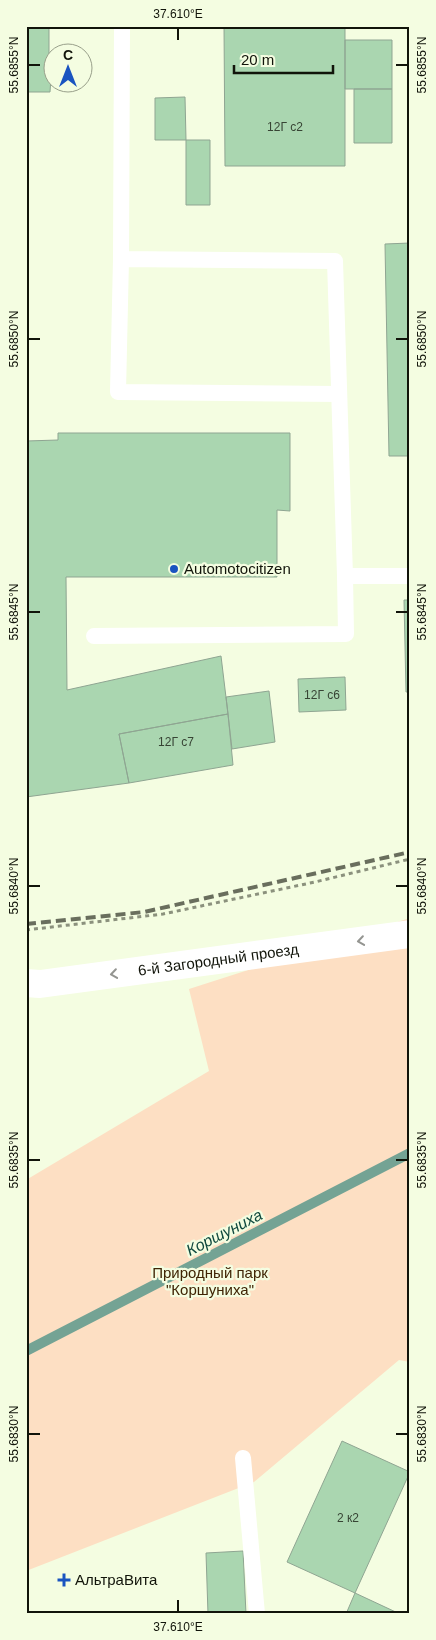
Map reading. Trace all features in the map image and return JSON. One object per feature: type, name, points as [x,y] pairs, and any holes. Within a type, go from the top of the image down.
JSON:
[{"type":"street","name":"6-й Загородный проезд","points":[[26,983],[40,984],[410,934]]},
{"type":"lane","points":[[122,26],[121,259],[118,392],[339,394]]},
{"type":"lane","points":[[94,636],[346,634],[335,261],[121,259]]},
{"type":"lane","points":[[345,576],[410,576]]},
{"type":"lane","points":[[243,1458],[257,1614]]},
{"type":"path","points":[[26,930],[163,914],[315,882],[410,859]]},
{"type":"green space","name":"Природный парк \"Коршуниха\"","points":[[410,918],[410,1362],[399,1360],[254,1482],[26,1571],[26,1180],[209,1071],[189,989]]},
{"type":"building","points":[[26,26],[49,26],[49,42],[42,42],[42,92],[26,92]]},
{"type":"building","points":[[224,26],[345,26],[345,166],[225,166]]},
{"type":"building","points":[[345,40],[392,40],[392,89],[345,89]]},
{"type":"building","points":[[354,89],[392,89],[392,143],[354,143]]},
{"type":"building","points":[[185,97],[186,140],[155,140],[155,98]]},
{"type":"building","points":[[186,140],[210,140],[210,205],[186,205]]},
{"type":"building","points":[[410,243],[410,456],[389,456],[385,244]]},
{"type":"building","points":[[58,433],[290,433],[290,511],[277,510],[277,577],[66,577],[67,690],[221,656],[228,714],[119,734],[129,783],[26,797],[26,441],[58,440]]},
{"type":"building","points":[[404,600],[410,600],[410,692],[406,692]]},
{"type":"building","points":[[345,677],[346,710],[299,712],[298,679]]},
{"type":"building","points":[[269,691],[275,742],[232,749],[226,697]]},
{"type":"building","points":[[228,714],[233,765],[129,783],[119,734]]},
{"type":"building","points":[[342,1441],[410,1472],[355,1593],[287,1562]]},
{"type":"building","points":[[243,1551],[246,1614],[208,1614],[206,1553]]},
{"type":"building","points":[[355,1593],[400,1614],[346,1614]]},
{"type":"waterway","name":"Коршуниха","points":[[26,1351],[410,1153]]},
{"type":"railway","points":[[26,924],[144,912],[410,852]]},
{"type":"place","name":"Automotocitizen","points":[[174,569]]},
{"type":"place","name":"АльтраВита","points":[[64,1580]]}]
